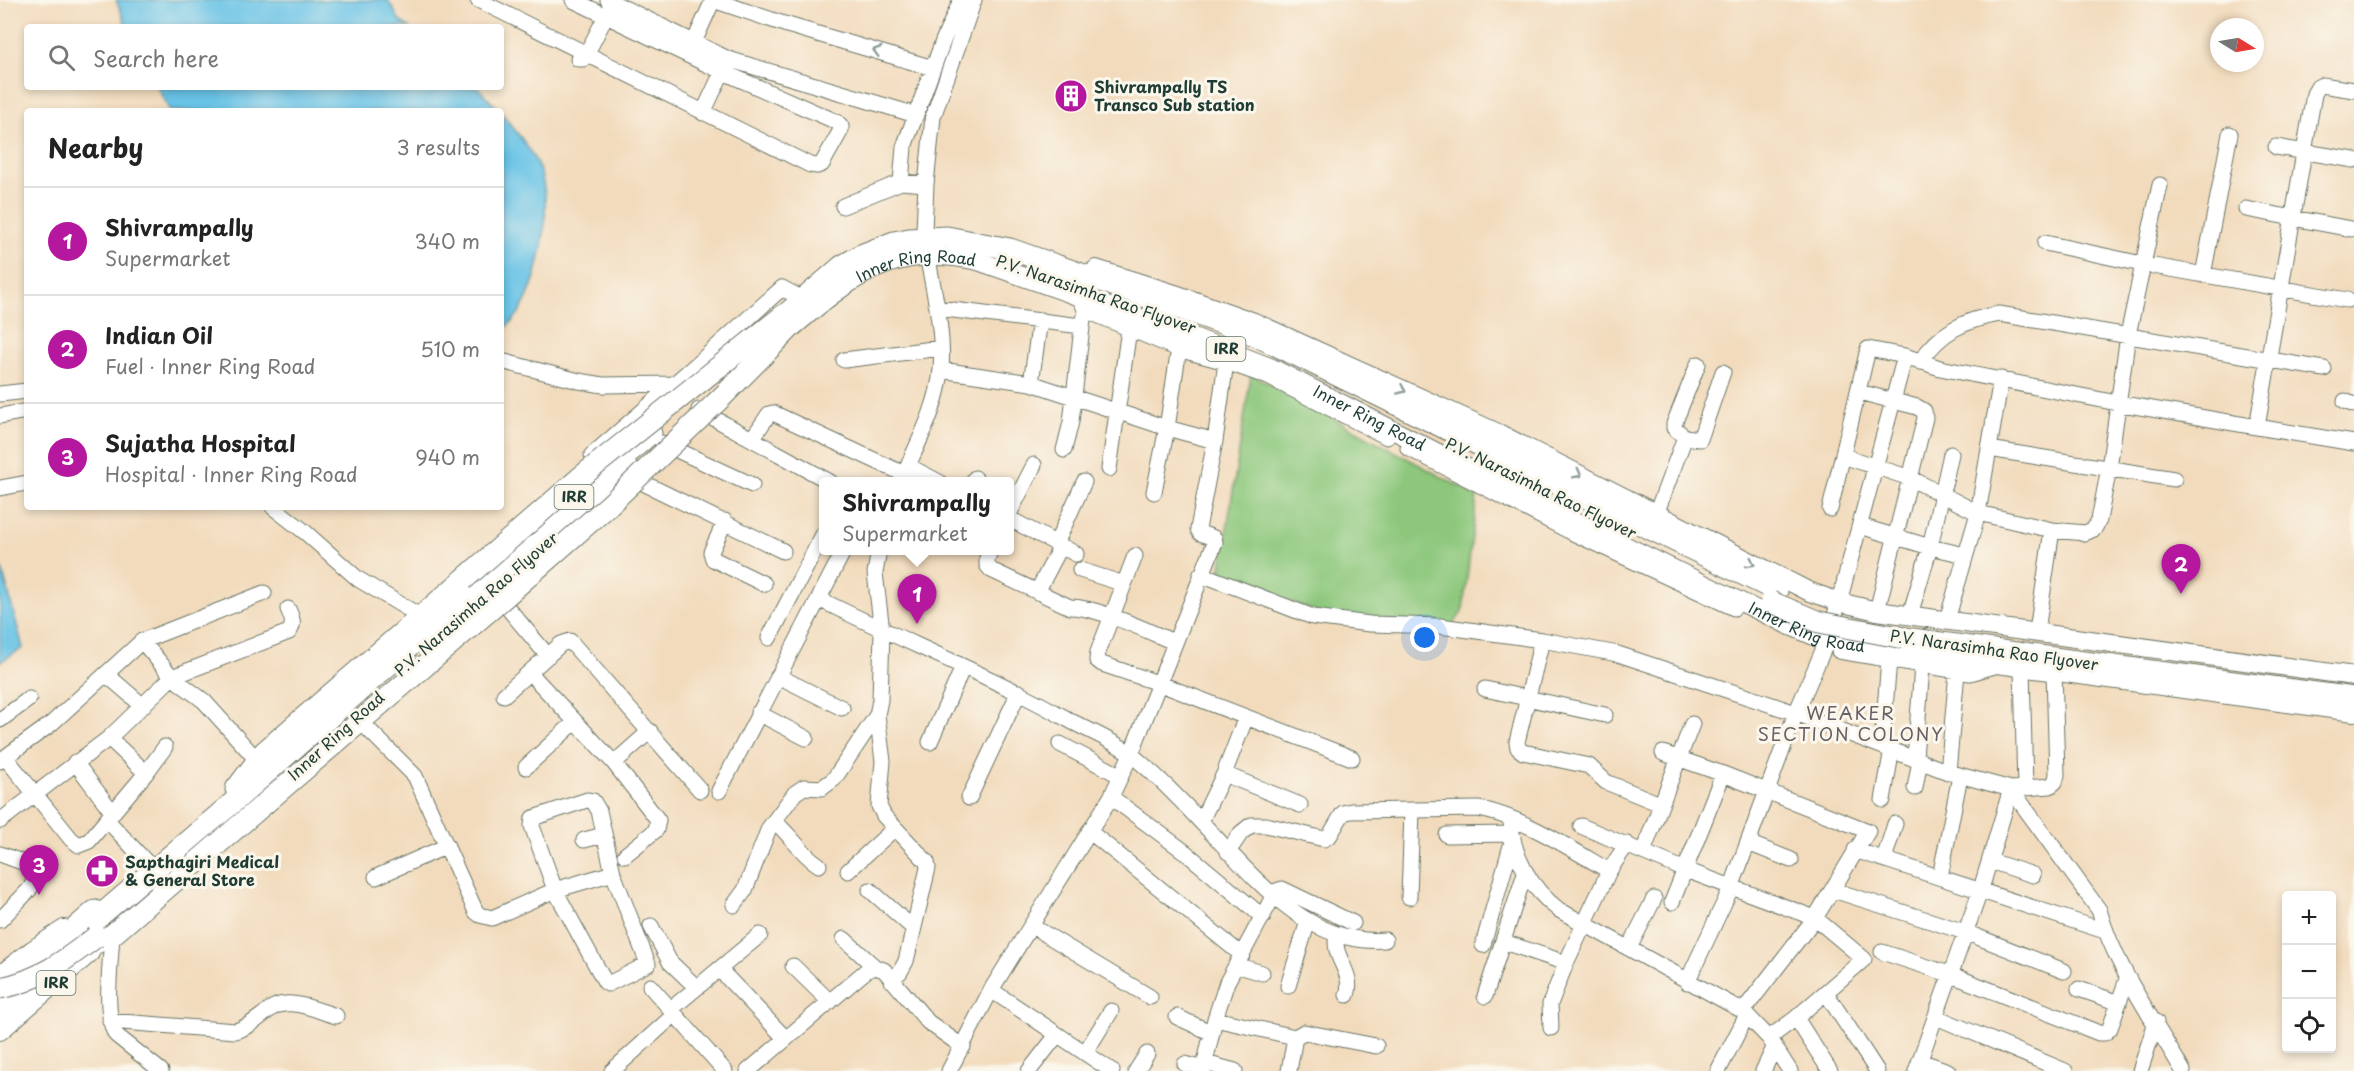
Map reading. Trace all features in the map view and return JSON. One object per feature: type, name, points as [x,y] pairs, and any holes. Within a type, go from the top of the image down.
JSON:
[{"type":"highway","name":"P.V. Narasimha Rao Flyover","points":[[0,988],[41,975],[62,963],[96,937],[245,809],[789,319],[842,266],[861,255],[894,242],[920,238],[947,237],[1010,249],[1255,335],[1353,381],[1777,591],[1822,609],[1876,621],[2354,685]]},
{"type":"highway","name":"P.V. Narasimha Rao Flyover","points":[[0,975],[36,963],[56,951],[88,926],[789,319],[848,277],[882,259],[897,254],[930,249],[946,249],[1006,261],[1250,347],[1771,602],[1819,622],[1904,638],[2354,698]]},
{"type":"highway","points":[[257,810],[496,595],[608,506],[722,397],[789,319]]},
{"type":"highway","points":[[232,795],[253,757],[467,570],[615,449],[789,319]]},
{"type":"highway","name":"Inner Ring Road","points":[[94,912],[232,795]]},
{"type":"highway","name":"Inner Ring Road","points":[[112,935],[257,810]]},
{"type":"highway","name":"IRR","points":[[0,994],[94,912]]},
{"type":"highway","name":"IRR","points":[[0,1014],[66,958],[112,935]]},
{"type":"main road","name":"Inner Ring Road","points":[[496,595],[831,268],[858,250],[892,237],[928,231],[984,237],[1156,287],[1254,322],[1498,433],[1808,591],[1839,602],[1877,611],[2354,676]]},
{"type":"main road","name":"Inner Ring Road","points":[[232,795],[496,595],[626,475],[838,289],[884,264],[927,255],[946,255],[978,261],[1017,273],[1082,304],[1181,341],[1272,368],[1495,482],[1825,645],[2054,671],[2354,712]]},
{"type":"main road","name":"Inner Ring Road","points":[[0,975],[49,938],[94,912]]},
{"type":"main road","name":"Inner Ring Road","points":[[0,1031],[73,966],[112,935]]},
{"type":"street","points":[[478,0],[810,165],[822,164],[841,126],[725,65],[691,49],[606,16],[579,1]]},
{"type":"street","points":[[691,49],[713,0],[784,24],[933,68]]},
{"type":"street","points":[[928,231],[926,184],[933,117],[961,0]]},
{"type":"street","points":[[901,182],[904,147],[933,68],[974,0]]},
{"type":"street","points":[[543,41],[579,59],[586,55],[611,1],[691,49]]},
{"type":"street","points":[[703,112],[725,65]]},
{"type":"street","points":[[725,65],[916,115]]},
{"type":"street","points":[[2257,427],[2314,94],[2318,87],[2328,86],[2354,90]]},
{"type":"street","points":[[2203,275],[2230,134]]},
{"type":"street","points":[[2276,147],[2354,160]]},
{"type":"street","points":[[774,156],[802,170],[810,165]]},
{"type":"street","points":[[928,231],[932,184],[930,159]]},
{"type":"street","points":[[843,206],[901,182],[926,184]]},
{"type":"street","points":[[1843,456],[1910,478],[1978,513],[2052,530],[2085,532],[2094,529],[2099,520],[2109,468],[2128,335],[2160,184]]},
{"type":"street","points":[[2246,209],[2351,229]]},
{"type":"street","points":[[2044,243],[2142,264],[2347,300]]},
{"type":"street","points":[[752,439],[765,418],[773,413],[904,474],[931,414],[941,370],[937,308],[927,255]]},
{"type":"street","points":[[142,641],[172,676],[204,701],[253,757],[413,612],[467,570],[782,288],[799,297]]},
{"type":"street","points":[[1064,450],[1074,397],[1082,304],[1129,329],[1181,341],[1226,362],[1268,377],[1573,532],[1780,630],[1825,645],[1889,660],[1957,672],[1970,674],[1998,665]]},
{"type":"street","points":[[937,308],[1081,326]]},
{"type":"street","points":[[1920,362],[1933,343],[1951,331],[1976,318],[2000,314],[2324,369]]},
{"type":"street","points":[[1031,383],[1040,320]]},
{"type":"street","points":[[1109,469],[1129,329]]},
{"type":"street","points":[[1154,492],[1181,341]]},
{"type":"street","points":[[844,360],[941,348]]},
{"type":"street","points":[[1830,509],[1868,349],[1905,356],[1940,368],[2117,403],[2354,443]]},
{"type":"street","points":[[1687,981],[1731,888],[1796,712],[1825,645],[1839,602],[1905,356]]},
{"type":"street","points":[[504,362],[595,384],[639,386],[675,384]]},
{"type":"street","points":[[949,1071],[991,990],[1111,797],[1131,754],[1215,539],[1198,530],[1215,441],[1226,362]]},
{"type":"street","points":[[1698,364],[1674,424],[1674,428],[1685,436],[1700,439],[1723,372]]},
{"type":"street","points":[[941,370],[1031,383],[1167,428],[1215,441]]},
{"type":"street","points":[[1947,620],[1978,513],[2001,379]]},
{"type":"street","points":[[0,394],[24,391]]},
{"type":"street","points":[[1859,392],[1917,407],[1924,411],[1925,418],[1877,611]]},
{"type":"street","points":[[699,411],[821,477]]},
{"type":"street","points":[[0,416],[24,412]]},
{"type":"street","points":[[1656,514],[1685,436]]},
{"type":"street","points":[[662,443],[752,485]]},
{"type":"street","points":[[1989,449],[2174,479]]},
{"type":"street","points":[[1910,615],[1930,547],[1951,454]]},
{"type":"street","points":[[1014,504],[1034,465]]},
{"type":"street","points":[[626,475],[783,551]]},
{"type":"street","points":[[1037,592],[1084,482]]},
{"type":"street","points":[[0,488],[24,484]]},
{"type":"street","points":[[277,510],[358,579],[413,612]]},
{"type":"street","points":[[725,521],[711,552],[713,559],[764,584]]},
{"type":"street","points":[[1014,521],[1076,554]]},
{"type":"street","points":[[1860,526],[1965,555]]},
{"type":"street","points":[[2037,631],[2052,530]]},
{"type":"street","points":[[770,638],[819,543]]},
{"type":"street","points":[[719,790],[841,555]]},
{"type":"street","points":[[878,555],[874,573],[882,631],[880,700],[877,715],[883,761],[879,806],[884,816],[927,862],[927,876],[906,961],[900,972],[891,980]]},
{"type":"street","points":[[990,555],[987,566],[991,570],[1037,592],[1071,607],[1079,607],[1112,618],[1174,642]]},
{"type":"street","points":[[1135,556],[1098,652],[1097,660],[1102,664],[1158,683],[1352,758]]},
{"type":"street","points":[[467,570],[496,595],[550,654]]},
{"type":"street","points":[[1080,570],[1124,584]]},
{"type":"street","points":[[1201,574],[1313,616],[1370,624],[1440,626],[1542,640],[1618,654],[1796,712],[1954,774],[2018,788],[2050,786],[2055,782],[2057,775],[2054,671]]},
{"type":"street","points":[[165,747],[146,774],[89,841],[79,845],[71,839],[3,760],[51,724],[142,641],[264,593]]},
{"type":"street","name":"Inner Ring Road","points":[[257,810],[282,802],[366,727],[496,595]]},
{"type":"street","points":[[819,599],[882,631],[1019,692],[1131,754],[1201,821],[1228,852],[1274,897],[1308,921],[1337,935],[1367,942],[1385,940]]},
{"type":"street","points":[[0,821],[109,738],[172,676],[289,632],[293,621],[288,609]]},
{"type":"street","points":[[1542,640],[1517,742],[1518,748],[1523,752],[1590,766],[1606,782],[1660,804]]},
{"type":"street","points":[[504,695],[566,641],[574,644],[700,790]]},
{"type":"street","points":[[1883,800],[1889,660]]},
{"type":"street","points":[[930,742],[963,666]]},
{"type":"street","points":[[1916,788],[1922,666]]},
{"type":"street","points":[[1948,1071],[1918,1066],[1949,974],[2018,788],[2022,668]]},
{"type":"street","points":[[1940,877],[1954,774],[1957,672]]},
{"type":"street","points":[[530,673],[614,763],[658,820],[656,830],[625,855]]},
{"type":"street","points":[[107,675],[143,706]]},
{"type":"street","points":[[778,676],[842,708]]},
{"type":"street","points":[[2164,686],[2169,693],[2179,696],[2354,720]]},
{"type":"street","points":[[1485,689],[1605,715]]},
{"type":"street","points":[[969,798],[1019,692]]},
{"type":"street","points":[[0,720],[29,699]]},
{"type":"street","points":[[758,713],[806,738]]},
{"type":"street","points":[[734,905],[745,890],[762,843],[774,821],[795,793],[804,787],[822,788],[834,779],[877,715]]},
{"type":"street","points":[[1201,821],[1224,774],[1246,717]]},
{"type":"street","points":[[526,767],[575,722]]},
{"type":"street","points":[[1643,852],[1692,724]]},
{"type":"street","points":[[366,727],[415,776],[470,901],[480,915],[492,918],[555,890],[613,873]]},
{"type":"street","points":[[614,763],[650,731]]},
{"type":"street","points":[[109,738],[146,774]]},
{"type":"street","points":[[1060,744],[1121,776]]},
{"type":"street","points":[[1663,753],[1768,791],[1868,831],[1815,918],[1745,1013],[1718,1071]]},
{"type":"street","points":[[75,762],[110,817],[150,866]]},
{"type":"street","points":[[1224,774],[1300,805]]},
{"type":"street","points":[[1672,902],[1683,869],[1723,774]]},
{"type":"street","points":[[2018,788],[2099,910],[2105,931],[2127,979],[2156,1022],[2183,1071]]},
{"type":"street","points":[[1111,797],[1185,852],[1263,917]]},
{"type":"street","points":[[587,800],[593,801],[598,811],[613,873],[629,934],[648,964],[611,984],[604,982],[555,890],[533,830],[533,818],[587,800]]},
{"type":"street","points":[[1228,852],[1251,825],[1266,825],[1324,839],[1330,836],[1343,813],[1478,809],[1494,812],[1511,832],[1525,873],[1546,901],[1745,1013],[1772,1042],[1790,1071]]},
{"type":"street","points":[[1409,897],[1412,812]]},
{"type":"street","points":[[774,821],[787,832],[805,854],[819,865]]},
{"type":"street","points":[[1884,859],[1895,824]]},
{"type":"street","points":[[1581,826],[1731,888],[1815,918],[1864,959],[1772,1042],[1763,1071]]},
{"type":"street","points":[[848,871],[895,828]]},
{"type":"street","points":[[1089,831],[1239,960],[1262,974]]},
{"type":"street","points":[[1483,945],[1511,832]]},
{"type":"street","points":[[1447,835],[1511,832],[1559,843],[1609,871]]},
{"type":"street","points":[[584,840],[604,835]]},
{"type":"street","points":[[1748,843],[1791,860]]},
{"type":"street","points":[[1551,1028],[1550,1004],[1566,963],[1609,871],[1627,844]]},
{"type":"street","points":[[376,877],[447,846]]},
{"type":"street","points":[[1855,850],[2105,931]]},
{"type":"street","points":[[0,854],[38,868],[39,873],[28,890],[0,920]]},
{"type":"street","points":[[1990,861],[2033,875]]},
{"type":"street","points":[[1485,996],[1525,873]]},
{"type":"street","points":[[1204,1068],[1213,1026],[1227,982],[1276,891],[1282,889],[1353,923]]},
{"type":"street","points":[[870,890],[914,928]]},
{"type":"street","points":[[1833,890],[1965,932],[2064,971]]},
{"type":"street","points":[[1629,948],[1654,899]]},
{"type":"street","points":[[1288,986],[1308,921]]},
{"type":"street","points":[[651,926],[670,962],[696,987]]},
{"type":"street","points":[[1032,926],[1150,997]]},
{"type":"street","points":[[112,935],[110,1021],[116,1035],[161,1071]]},
{"type":"street","points":[[612,1071],[696,987],[760,935]]},
{"type":"street","points":[[1337,935],[1335,949],[1349,982],[1347,995]]},
{"type":"street","points":[[844,939],[875,967],[884,970],[928,1022],[963,1047]]},
{"type":"street","points":[[1503,942],[1566,963]]},
{"type":"street","points":[[1882,952],[1949,974],[2098,1033],[2105,1033],[2110,1028],[2127,979]]},
{"type":"street","points":[[793,966],[830,1002]]},
{"type":"street","points":[[748,1071],[867,970],[875,967]]},
{"type":"street","points":[[719,969],[785,1038]]},
{"type":"street","points":[[650,986],[725,1071]]},
{"type":"street","points":[[2079,989],[2119,1003]]},
{"type":"street","points":[[991,990],[1112,1071]]},
{"type":"street","points":[[1826,993],[1877,1071]]},
{"type":"street","points":[[110,1021],[235,1031],[243,1029],[274,1005],[285,1003],[336,1016]]},
{"type":"street","points":[[1085,1053],[1111,1011]]},
{"type":"street","points":[[1177,1017],[1213,1026],[1295,1036],[1310,1032],[1376,1046]]},
{"type":"street","points":[[1936,1017],[2066,1071]]},
{"type":"street","points":[[1796,1018],[1830,1071]]},
{"type":"street","points":[[2140,1071],[2156,1022]]},
{"type":"street","points":[[1029,1071],[1057,1035]]},
{"type":"street","points":[[1288,1071],[1295,1036]]},
{"type":"street","points":[[1136,1071],[1147,1054]]},
{"type":"street","points":[[1185,1064],[1235,1071]]},
{"type":"green space","points":[[1251,374],[1477,496],[1463,610],[1452,627],[1336,620],[1220,574]]},
{"type":"water","points":[[116,0],[388,0],[400,21],[404,24],[126,24]]},
{"type":"water","points":[[159,90],[480,90],[497,108],[168,108]]},
{"type":"water","points":[[504,117],[521,138],[538,167],[542,177],[545,204],[545,223],[538,266],[532,287],[513,320],[504,328]]},
{"type":"water","points":[[2,569],[23,648],[0,662],[0,571]]},
{"type":"place","name":"Shivrampally TS Transco Sub station","points":[[1071,96]]},
{"type":"place","name":"Indian Oil","points":[[2181,594]]},
{"type":"place","name":"Shivrampally","points":[[917,624]]},
{"type":"place","name":"Sapthagiri Medical & General Store","points":[[102,871]]},
{"type":"place","name":"Sujatha Hospital","points":[[39,895]]},
{"type":"district","name":"WEAKER SECTION COLONY","points":[[1851,724]]}]
